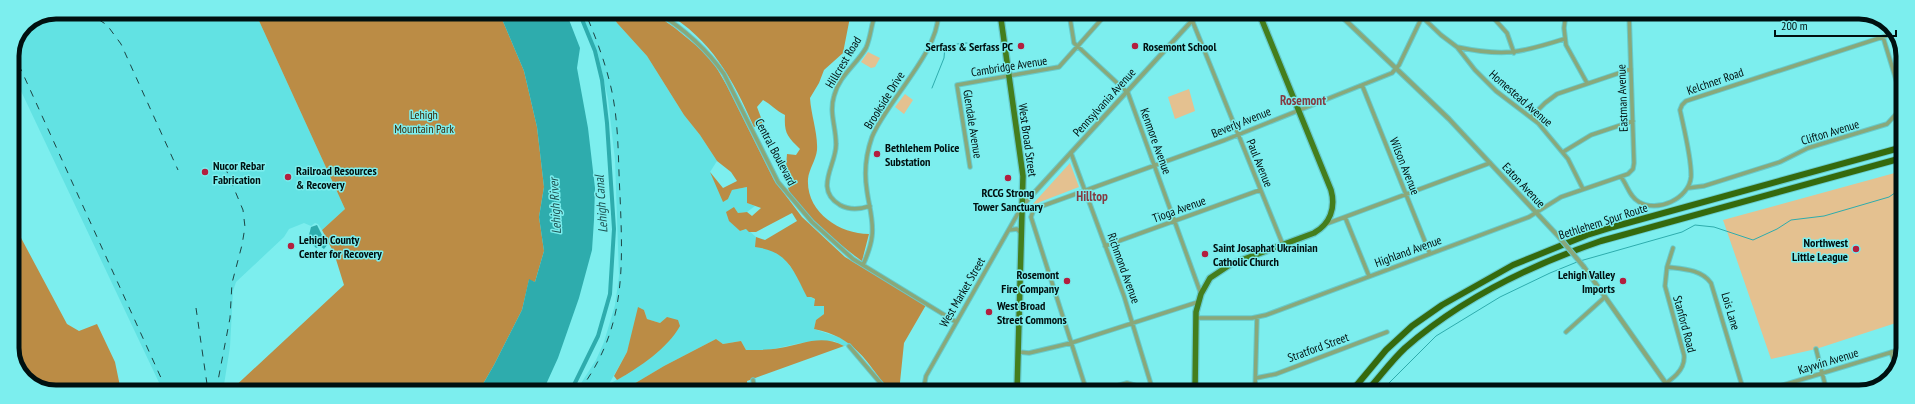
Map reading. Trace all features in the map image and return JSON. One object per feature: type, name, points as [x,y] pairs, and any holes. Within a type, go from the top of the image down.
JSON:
[{"type":"highway","name":"Bethlehem Spur Route","points":[[1357,385],[1386,350],[1412,326],[1442,305],[1513,265],[1587,235],[1613,227],[1896,148]]},
{"type":"highway","name":"Bethlehem Spur Route","points":[[1372,385],[1404,349],[1460,307],[1523,272],[1558,255],[1601,241],[1896,160]]},
{"type":"main road","name":"West Broad Street","points":[[1001,19],[1023,176],[1017,385]]},
{"type":"main road","points":[[1195,385],[1196,318],[1198,302],[1210,278],[1222,269],[1314,233],[1325,224],[1332,211],[1332,195],[1262,19]]},
{"type":"street","name":"Central Boulevard","points":[[667,19],[688,34],[715,62],[724,74],[773,172],[785,191],[812,222],[853,259],[956,322]]},
{"type":"street","name":"Hillcrest Road","points":[[870,206],[857,208],[841,205],[831,196],[827,182],[837,145],[831,116],[833,96],[842,78],[867,46],[874,19]]},
{"type":"street","name":"Brookside Drive","points":[[863,265],[872,236],[872,220],[865,172],[867,154],[872,137],[880,122],[920,62],[936,30],[938,19]]},
{"type":"street","name":"Kenmore Avenue","points":[[1070,19],[1074,43],[1127,92],[1201,294]]},
{"type":"street","name":"Cambridge Avenue","points":[[959,84],[1055,69],[1061,65],[1102,19]]},
{"type":"street","name":"Eaton Avenue","points":[[1344,19],[1449,119],[1559,237],[1584,267],[1666,383]]},
{"type":"street","points":[[1396,69],[1419,19]]},
{"type":"street","name":"Homestead Avenue","points":[[1426,19],[1441,35],[1458,47],[1475,70],[1496,91],[1531,117],[1563,152],[1574,169],[1583,189]]},
{"type":"street","points":[[1496,19],[1507,33],[1514,52]]},
{"type":"street","points":[[1565,19],[1564,39],[1569,52],[1583,73],[1587,83]]},
{"type":"street","name":"Eastman Avenue","points":[[1621,177],[1631,172],[1634,166],[1629,19]]},
{"type":"street","name":"Pennsylvania Avenue","points":[[1023,205],[1192,20]]},
{"type":"street","name":"Paul Avenue","points":[[1192,20],[1282,245]]},
{"type":"street","name":"Kelchner Road","points":[[1688,188],[1691,172],[1680,110],[1684,103],[1889,34]]},
{"type":"street","name":"Clifton Avenue","points":[[1883,36],[1896,79]]},
{"type":"street","points":[[1458,47],[1490,53],[1514,52],[1564,39]]},
{"type":"street","name":"Beverly Avenue","points":[[1071,343],[1031,217],[1032,212],[1037,208],[1085,190],[1238,135],[1392,73],[1396,69]]},
{"type":"street","points":[[1531,117],[1552,97],[1587,83],[1632,69]]},
{"type":"street","name":"Glendale Avenue","points":[[959,84],[957,86],[970,167]]},
{"type":"street","name":"Wilson Avenue","points":[[1362,85],[1430,254]]},
{"type":"street","name":"Clifton Avenue","points":[[1688,188],[1704,186],[1780,162],[1812,147],[1887,124],[1896,114]]},
{"type":"street","points":[[1563,152],[1591,135],[1633,121]]},
{"type":"street","name":"Richmond Avenue","points":[[1071,153],[1105,246],[1152,385]]},
{"type":"street","points":[[1325,224],[1490,163]]},
{"type":"street","points":[[1621,177],[1632,196],[1648,206],[1677,200],[1688,188]]},
{"type":"street","name":"Highland Avenue","points":[[1196,318],[1257,317],[1537,213],[1556,200],[1583,189],[1621,177]]},
{"type":"street","name":"Tioga Avenue","points":[[1105,246],[1260,190]]},
{"type":"street","name":"West Market Street","points":[[924,385],[926,376],[1023,205]]},
{"type":"street","points":[[1344,217],[1369,276]]},
{"type":"street","points":[[1009,230],[1017,229],[1022,234]]},
{"type":"street","name":"Stanford Road","points":[[1663,385],[1681,370],[1684,358],[1666,292],[1667,267],[1673,248]]},
{"type":"street","name":"Lois Lane","points":[[1667,267],[1699,273],[1712,283],[1742,385]]},
{"type":"street","points":[[1566,332],[1605,297]]},
{"type":"street","points":[[1019,352],[1029,353],[1071,343],[1132,324],[1184,305],[1198,302]]},
{"type":"street","points":[[1256,385],[1257,317]]},
{"type":"street","name":"Stratford Street","points":[[1256,378],[1276,374],[1387,332]]},
{"type":"street","points":[[1071,343],[1085,385]]},
{"type":"street","points":[[849,346],[882,385]]},
{"type":"street","points":[[1816,348],[1825,385]]},
{"type":"street","name":"Kaywin Avenue","points":[[1782,385],[1896,350]]},
{"type":"street","points":[[1891,352],[1894,361]]},
{"type":"street","points":[[753,380],[754,385]]},
{"type":"street","points":[[1120,385],[1127,383],[1134,385]]},
{"type":"shaded area","points":[[258,19],[345,209],[322,230],[318,224],[315,223],[311,226],[304,223],[289,229],[284,237],[236,282],[233,291],[230,347],[224,385],[160,385],[19,87],[19,56],[20,48],[25,35],[35,25],[48,20]]},
{"type":"shaded area","points":[[583,19],[614,19],[647,56],[684,115],[700,135],[717,161],[710,172],[728,199],[732,190],[747,187],[747,203],[755,206],[747,212],[738,213],[734,207],[730,221],[740,231],[747,229],[756,237],[756,247],[766,248],[781,254],[795,273],[807,296],[824,306],[824,314],[816,320],[814,329],[844,339],[852,345],[844,346],[834,341],[801,343],[764,351],[746,350],[741,341],[723,344],[716,339],[664,366],[632,385],[580,385],[596,360],[604,342],[615,305],[619,276],[615,160],[608,99],[598,54]],"holes":[[[644,310],[647,319],[660,323],[667,317],[631,372],[609,384],[627,352],[633,332]]]},
{"type":"shaded area","points":[[868,52],[880,58],[875,67],[871,68],[861,62]]},
{"type":"shaded area","points":[[1189,89],[1195,111],[1175,119],[1168,97]]},
{"type":"shaded area","points":[[905,94],[913,100],[904,114],[895,107]]},
{"type":"shaded area","points":[[1070,163],[1079,187],[1040,202],[1030,209],[1031,206]]},
{"type":"shaded area","points":[[1896,173],[1896,323],[1816,349],[1771,359],[1723,220]]},
{"type":"green space","name":"Lehigh Mountain Park","points":[[258,19],[502,19],[524,71],[537,127],[544,187],[539,217],[544,251],[535,282],[529,280],[522,310],[482,385],[236,385],[344,285],[334,253],[322,230],[345,209]]},
{"type":"green space","points":[[614,19],[662,19],[703,51],[715,65],[727,86],[774,180],[802,217],[845,257],[926,305],[904,343],[900,385],[885,385],[866,361],[850,344],[828,333],[814,329],[816,320],[824,314],[824,306],[814,306],[815,299],[807,297],[793,270],[782,257],[766,249],[755,247],[756,237],[765,240],[797,221],[792,213],[756,232],[749,232],[746,229],[740,231],[729,221],[726,212],[734,207],[738,213],[747,212],[752,216],[761,208],[747,203],[747,187],[732,190],[728,199],[723,202],[710,172],[723,188],[737,181],[731,172],[717,161],[700,135],[684,115],[647,56]]},
{"type":"green space","points":[[675,19],[850,19],[843,53],[824,70],[819,83],[810,98],[817,150],[808,179],[812,202],[826,219],[847,230],[869,234],[862,261],[809,216],[792,196],[786,180],[787,154],[796,155],[800,149],[787,134],[785,115],[763,100],[757,107],[763,123],[754,127],[729,76],[708,48],[696,35]]},
{"type":"green space","points":[[19,234],[67,324],[79,331],[97,324],[115,362],[120,385],[48,384],[37,380],[28,373],[24,367],[19,351]]},
{"type":"green space","points":[[638,307],[644,310],[647,319],[660,323],[667,317],[678,320],[680,326],[668,342],[652,357],[617,380],[614,376],[627,352]]},
{"type":"green space","points":[[716,339],[723,344],[741,341],[746,350],[776,349],[820,340],[836,342],[844,346],[747,381],[747,385],[632,385],[664,366]]},
{"type":"water","name":"Lehigh River","points":[[502,19],[569,19],[580,48],[577,68],[588,128],[595,188],[592,250],[579,298],[558,358],[546,385],[482,385],[522,310],[529,279],[535,282],[544,251],[539,217],[544,187],[537,127],[524,71]]},
{"type":"water","points":[[317,225],[327,245],[324,249],[320,246],[316,248],[308,239],[311,227]]},
{"type":"waterway","name":"Lehigh Canal","points":[[574,385],[598,336],[610,294],[614,229],[607,123],[602,80],[595,51],[582,19]]},
{"type":"waterway","points":[[957,44],[967,43]]},
{"type":"waterway","points":[[932,88],[944,58],[945,46]]},
{"type":"waterway","points":[[1580,261],[1682,232],[1695,225],[1714,227],[1753,240],[1777,229],[1791,220],[1824,216],[1889,197],[1896,192]]},
{"type":"waterway","points":[[1387,385],[1436,336],[1500,297],[1577,262]]},
{"type":"railway","points":[[98,19],[107,25],[121,44],[178,170]]},
{"type":"railway","points":[[583,385],[606,345],[618,298],[621,273],[621,222],[616,118],[610,82],[597,41],[588,19]]},
{"type":"railway","points":[[19,65],[164,385]]},
{"type":"railway","points":[[217,385],[230,318],[232,283],[245,227],[243,210],[225,167]]},
{"type":"railway","points":[[196,308],[207,385]]},
{"type":"place","name":"Serfass & Serfass PC","points":[[1021,46]]},
{"type":"place","name":"Rosemont School","points":[[1135,46]]},
{"type":"place","name":"Bethlehem Police Substation","points":[[877,154]]},
{"type":"place","name":"Nucor Rebar Fabrication","points":[[205,172]]},
{"type":"place","name":"Railroad Resources & Recovery","points":[[288,177]]},
{"type":"place","name":"RCCG Strong Tower Sanctuary","points":[[1008,178]]},
{"type":"place","name":"Lehigh County Center for Recovery","points":[[291,246]]},
{"type":"place","name":"Northwest Little League","points":[[1856,249]]},
{"type":"place","name":"Saint Josaphat Ukrainian Catholic Church","points":[[1205,254]]},
{"type":"place","name":"Rosemont Fire Company","points":[[1067,281]]},
{"type":"place","name":"Lehigh Valley Imports","points":[[1623,281]]},
{"type":"place","name":"West Broad Street Commons","points":[[989,312]]},
{"type":"district","name":"Rosemont","points":[[1303,100]]},
{"type":"district","name":"Hilltop","points":[[1092,196]]}]
